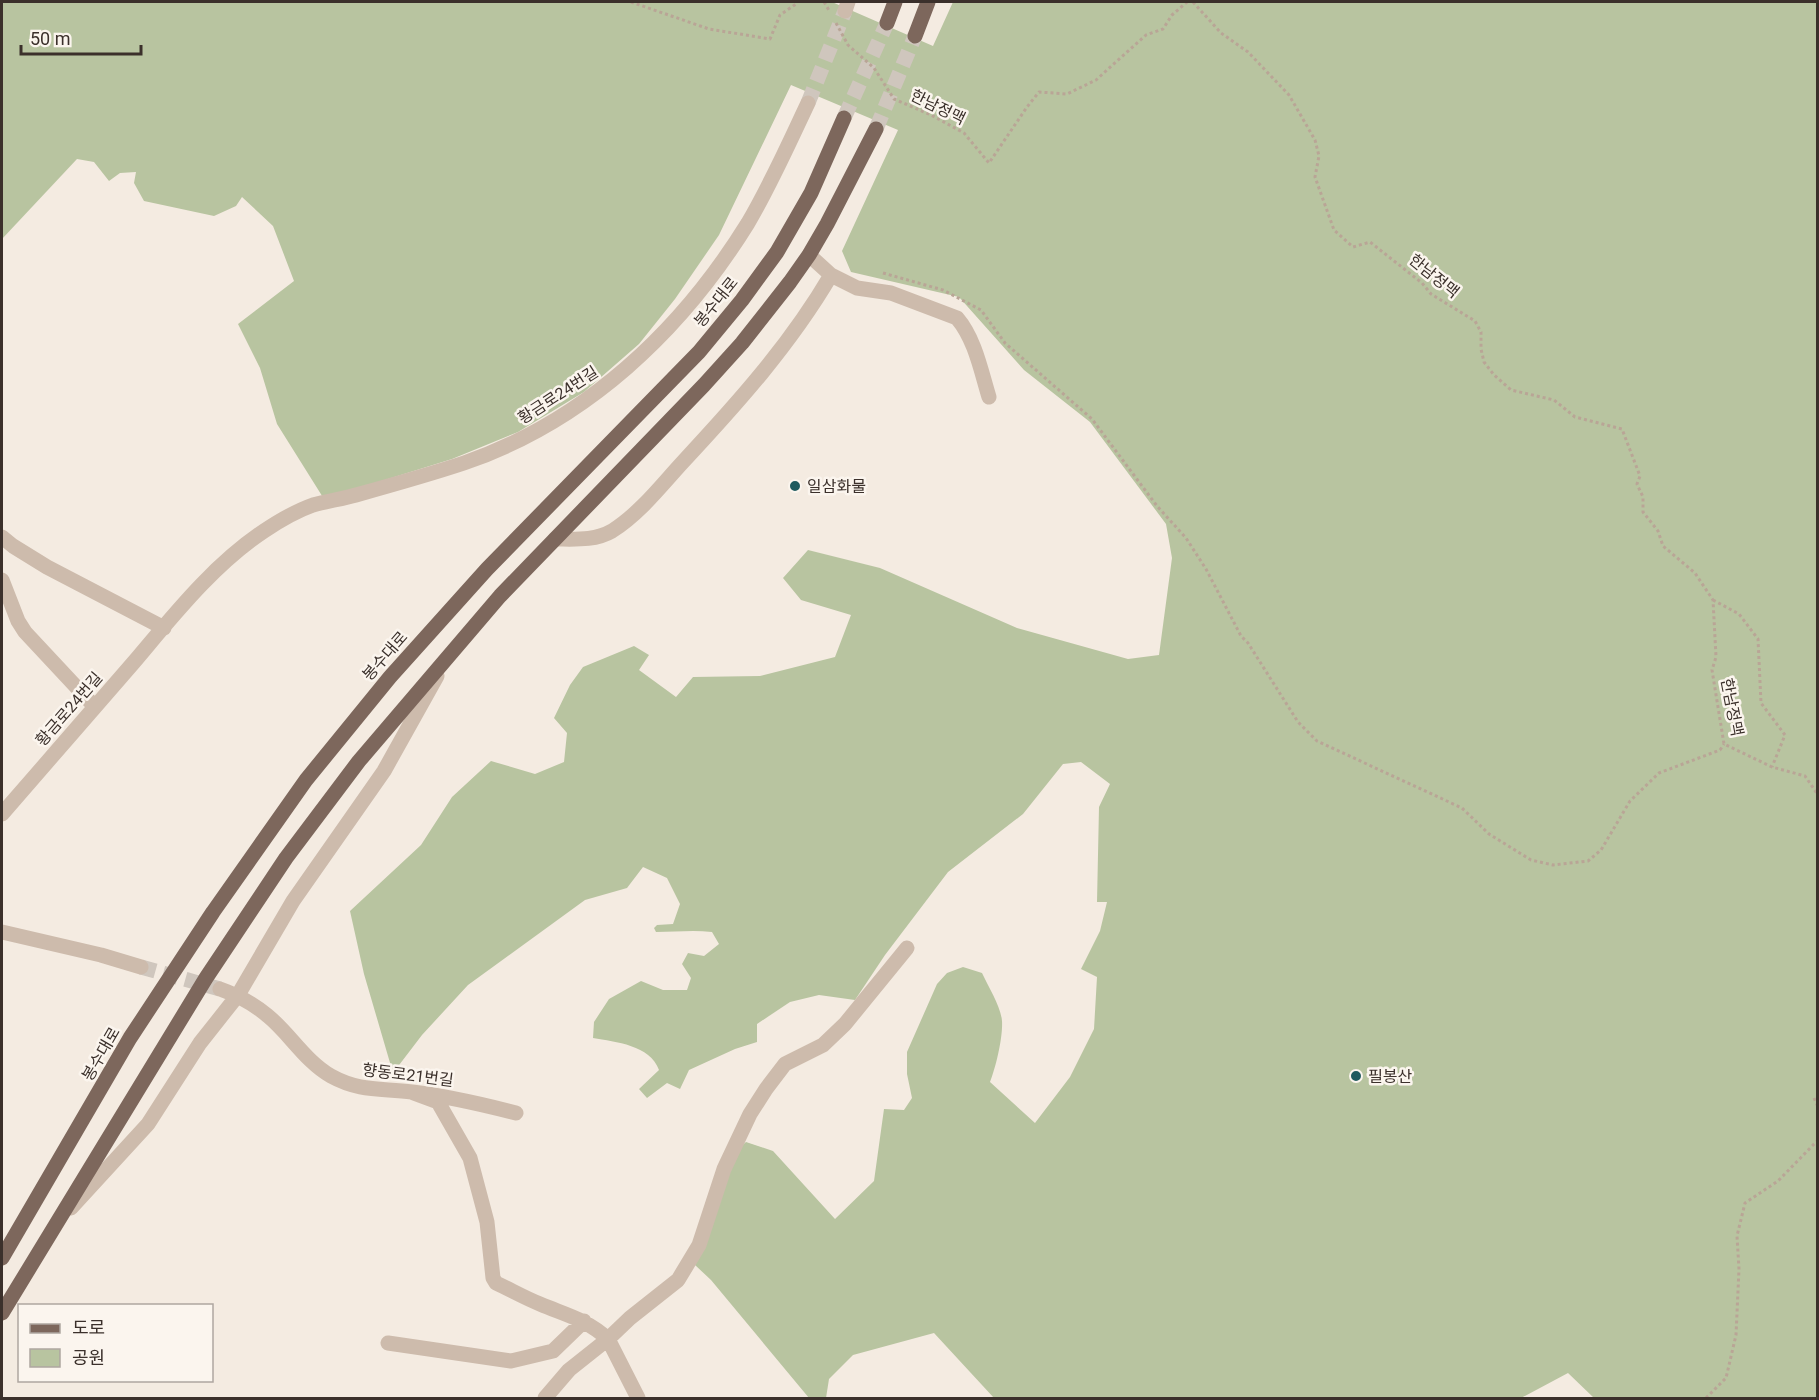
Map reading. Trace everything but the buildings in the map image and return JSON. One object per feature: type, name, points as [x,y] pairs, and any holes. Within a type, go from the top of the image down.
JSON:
[{"type":"main road","points":[[887,23],[895,2]]},
{"type":"main road","points":[[915,36],[928,2]]},
{"type":"main road","name":"봉수대로","points":[[2,1258],[130,1038],[213,912],[306,780],[390,677],[486,568],[699,352],[735,309],[777,252],[805,203],[844,117]]},
{"type":"main road","points":[[2,1313],[206,978],[286,858],[359,761],[500,596],[704,386],[749,334],[809,255],[827,225],[876,129]]},
{"type":"street","name":"황금로24번길","points":[[2,814],[164,628],[238,550],[281,521],[313,505],[447,468],[517,442],[576,408],[618,375],[664,334],[730,251],[765,192],[808,103]]},
{"type":"street","points":[[809,255],[831,275],[857,288],[891,292],[957,318],[973,347],[989,398]]},
{"type":"street","points":[[555,539],[590,539],[611,531],[632,515],[742,396],[808,313],[831,275]]},
{"type":"street","points":[[2,537],[48,567],[164,628]]},
{"type":"street","points":[[2,580],[18,621],[25,632],[95,707]]},
{"type":"street","points":[[54,1225],[148,1124],[200,1044],[238,995],[293,901],[384,771],[448,656]]},
{"type":"street","points":[[2,932],[101,954],[141,967]]},
{"type":"street","points":[[545,1398],[569,1370],[678,1280],[699,1245],[724,1169],[750,1114],[785,1064],[823,1045],[838,1031],[863,1004],[907,948]]},
{"type":"street","name":"향동로21번길","points":[[220,989],[238,995],[269,1016],[308,1058],[330,1076],[359,1089],[411,1092],[474,1102],[516,1113]]},
{"type":"street","points":[[411,1092],[438,1102],[470,1158],[487,1222],[493,1278],[496,1283],[540,1304],[584,1320],[608,1339],[638,1398]]},
{"type":"street","points":[[388,1343],[511,1361],[553,1351],[584,1320]]},
{"type":"path","points":[[631,2],[683,18],[709,29],[770,39],[780,15],[796,2]]},
{"type":"path","name":"한남정맥","points":[[824,2],[848,45],[874,68],[894,99],[932,115],[964,133],[990,163],[1013,127],[1040,92],[1067,94],[1096,80],[1146,35],[1163,29],[1172,15],[1187,2]]},
{"type":"path","name":"한남정맥","points":[[1193,2],[1221,33],[1248,52],[1289,95],[1315,140],[1319,156],[1315,177],[1334,230],[1353,247],[1370,242],[1406,269],[1431,294],[1475,321],[1481,332],[1484,362],[1494,375],[1511,390],[1554,400],[1575,417],[1622,429],[1640,477],[1636,484],[1642,497],[1643,512],[1658,531],[1663,546],[1695,573],[1713,600],[1716,657],[1712,670],[1724,744],[1772,767],[1805,776],[1818,795]]},
{"type":"path","points":[[883,273],[943,290],[981,310],[1005,343],[1092,420],[1157,506],[1186,538],[1206,569],[1241,636],[1298,722],[1317,741],[1462,808],[1489,834],[1531,860],[1553,866],[1588,861],[1601,850],[1630,801],[1659,773],[1720,750],[1724,744]]},
{"type":"path","points":[[1713,600],[1739,614],[1758,639],[1761,703],[1785,735],[1772,767]]},
{"type":"path","points":[[1814,1098],[1818,1107]]},
{"type":"path","points":[[1706,1398],[1726,1378],[1736,1335],[1739,1269],[1737,1236],[1746,1203],[1778,1181],[1818,1140]]},
{"type":"green space","points":[[2,2],[832,2],[933,46],[953,2],[1817,2],[1817,1398],[1594,1398],[1568,1373],[1521,1398],[994,1398],[934,1333],[853,1355],[829,1379],[826,1398],[809,1398],[711,1280],[695,1265],[736,1151],[746,1142],[773,1151],[835,1219],[874,1181],[884,1109],[904,1110],[912,1098],[907,1074],[907,1052],[937,984],[947,973],[963,967],[982,973],[1001,1015],[1000,1043],[990,1082],[1035,1123],[1070,1077],[1094,1029],[1097,977],[1081,969],[1100,931],[1107,902],[1097,902],[1099,807],[1110,784],[1081,762],[1063,764],[1023,814],[948,872],[885,955],[855,1000],[819,995],[790,1002],[757,1024],[757,1042],[735,1049],[689,1070],[680,1089],[667,1083],[647,1098],[639,1089],[659,1070],[655,1062],[648,1055],[631,1046],[593,1038],[594,1022],[609,999],[641,981],[663,990],[687,990],[691,978],[682,964],[688,953],[704,956],[719,944],[712,932],[656,932],[654,928],[657,925],[673,924],[680,904],[667,878],[643,867],[627,888],[585,900],[468,985],[422,1035],[393,1073],[364,974],[350,911],[421,845],[452,797],[491,761],[535,774],[564,762],[567,733],[554,718],[570,685],[583,667],[634,646],[649,655],[639,670],[676,697],[693,677],[760,676],[835,657],[851,615],[801,600],[783,578],[808,550],[880,568],[1017,628],[1128,659],[1159,655],[1172,558],[1166,524],[1090,422],[1024,370],[959,297],[851,272],[842,251],[898,130],[791,85],[719,235],[675,299],[639,344],[584,392],[518,432],[452,459],[324,499],[277,424],[260,368],[238,324],[294,281],[273,226],[242,197],[236,206],[214,216],[144,201],[134,183],[136,172],[120,173],[109,181],[94,162],[77,159],[2,239]]},
{"type":"tunnel","points":[[808,103],[845,11]]},
{"type":"tunnel","points":[[844,118],[887,23]]},
{"type":"tunnel","points":[[876,129],[915,36]]},
{"type":"tunnel","points":[[141,967],[220,989]]},
{"type":"place","name":"일삼화물","points":[[795,486]]},
{"type":"place","name":"필봉산","points":[[1356,1076]]}]
